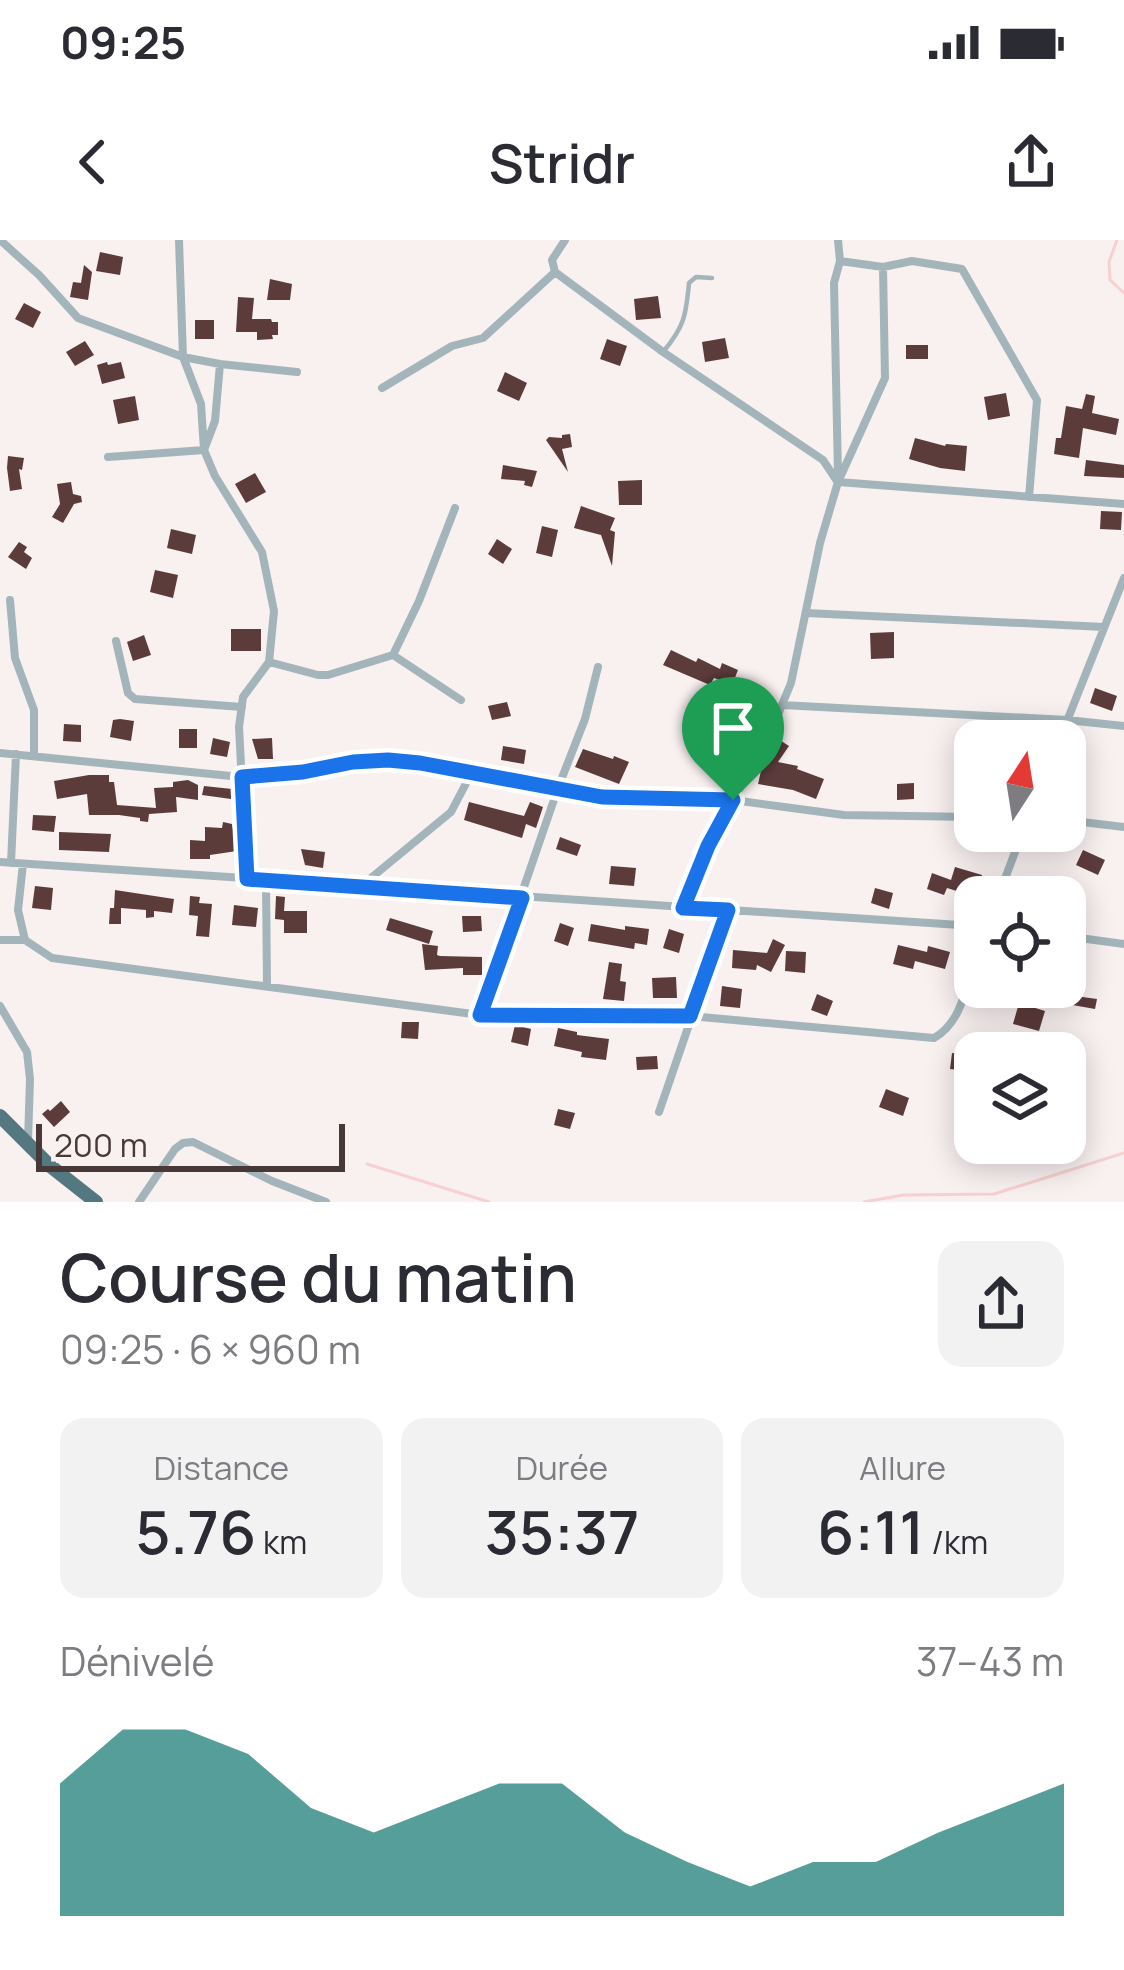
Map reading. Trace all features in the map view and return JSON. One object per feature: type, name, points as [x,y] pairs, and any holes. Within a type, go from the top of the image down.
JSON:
[{"type":"highway","points":[[0,1116],[87,1200]]},
{"type":"street","points":[[0,240],[78,318],[183,356],[297,372]]},
{"type":"street","points":[[179,240],[183,356],[201,404],[204,450],[262,552],[274,611],[269,662],[243,697],[239,727],[247,879]]},
{"type":"street","points":[[565,240],[552,260],[555,272],[823,460],[838,482]]},
{"type":"street","points":[[838,240],[840,261],[834,283],[838,482]]},
{"type":"street","points":[[840,261],[883,267],[912,261],[962,269],[1036,400],[1029,496]]},
{"type":"street","points":[[683,908],[708,846],[772,729],[791,683],[820,543],[838,482],[885,378],[883,267]]},
{"type":"street","points":[[382,388],[452,346],[483,338],[555,272]]},
{"type":"street","points":[[204,450],[215,421],[220,364]]},
{"type":"street","points":[[108,457],[204,450]]},
{"type":"street","points":[[838,482],[1124,504]]},
{"type":"street","points":[[269,662],[328,675],[393,655],[455,508]]},
{"type":"street","points":[[782,705],[1067,720],[1124,578]]},
{"type":"street","points":[[10,600],[15,658],[34,710],[34,756]]},
{"type":"street","points":[[806,613],[1104,627]]},
{"type":"street","points":[[116,641],[128,693],[135,699],[242,706]]},
{"type":"street","points":[[393,655],[460,700]]},
{"type":"street","points":[[480,1015],[585,719],[598,668]]},
{"type":"street","points":[[1086,722],[1124,726]]},
{"type":"street","points":[[0,753],[242,777],[388,760],[602,797],[733,800],[844,815],[954,818]]},
{"type":"street","points":[[16,754],[5,862],[954,925]]},
{"type":"street","points":[[360,887],[452,812],[470,774]]},
{"type":"street","points":[[1086,822],[1124,826]]},
{"type":"street","points":[[23,864],[18,910],[26,940]]},
{"type":"street","points":[[266,881],[267,986]]},
{"type":"street","points":[[659,1112],[728,910]]},
{"type":"street","points":[[1086,939],[1124,944]]},
{"type":"street","points":[[0,940],[26,940],[52,958],[480,1015],[690,1016],[934,1038],[949,1030],[959,1008]]},
{"type":"street","points":[[0,1006],[27,1052],[28,1143]]},
{"type":"street","points":[[139,1202],[175,1149],[193,1142],[326,1202]]},
{"type":"lane","points":[[663,352],[681,331],[689,283],[696,277],[712,278]]},
{"type":"building","points":[[100,252],[123,257],[120,275],[96,271]]},
{"type":"building","points":[[84,265],[92,272],[88,300],[70,297],[73,282],[81,283]]},
{"type":"building","points":[[270,279],[292,284],[290,300],[267,300]]},
{"type":"building","points":[[658,296],[661,318],[636,320],[634,299]]},
{"type":"building","points":[[238,297],[254,298],[252,319],[278,322],[278,335],[257,340],[257,332],[236,332]]},
{"type":"building","points":[[24,303],[41,312],[33,328],[15,319]]},
{"type":"building","points":[[195,320],[214,320],[214,339],[195,339]]},
{"type":"building","points":[[725,338],[729,358],[705,362],[702,342]]},
{"type":"building","points":[[607,339],[627,346],[620,366],[600,359]]},
{"type":"building","points":[[85,341],[94,355],[75,366],[66,352]]},
{"type":"building","points":[[906,345],[928,345],[928,359],[906,359]]},
{"type":"building","points":[[121,362],[125,378],[102,384],[97,365]]},
{"type":"building","points":[[505,372],[527,383],[519,401],[497,391]]},
{"type":"building","points":[[1006,393],[1010,416],[988,420],[984,397]]},
{"type":"building","points":[[1086,394],[1095,396],[1092,413],[1119,419],[1116,435],[1083,428],[1079,458],[1054,454],[1066,406],[1082,409]]},
{"type":"building","points":[[135,396],[139,420],[118,424],[113,400]]},
{"type":"building","points":[[570,434],[572,447],[562,449],[568,472],[546,440]]},
{"type":"building","points":[[915,438],[967,446],[965,471],[909,459]]},
{"type":"building","points":[[8,456],[24,458],[19,469],[22,489],[10,491]]},
{"type":"building","points":[[1086,460],[1124,465],[1124,478],[1084,476]]},
{"type":"building","points":[[503,465],[537,471],[532,487],[524,485],[525,481],[501,479]]},
{"type":"building","points":[[255,473],[266,492],[246,503],[235,484]]},
{"type":"building","points":[[642,480],[642,505],[619,505],[618,481]]},
{"type":"building","points":[[71,482],[73,494],[81,496],[82,502],[74,504],[63,523],[52,517],[60,504],[57,484]]},
{"type":"building","points":[[581,506],[615,518],[610,530],[615,532],[612,566],[601,535],[574,528]]},
{"type":"building","points":[[1101,511],[1122,512],[1121,530],[1100,529]]},
{"type":"building","points":[[542,526],[558,530],[552,557],[536,553]]},
{"type":"building","points":[[171,529],[196,535],[192,554],[167,548]]},
{"type":"building","points":[[497,539],[512,549],[503,564],[488,554]]},
{"type":"building","points":[[19,542],[32,558],[26,569],[8,557]]},
{"type":"building","points":[[155,570],[178,575],[173,598],[150,592]]},
{"type":"building","points":[[231,629],[261,629],[261,651],[231,651]]},
{"type":"building","points":[[894,632],[894,658],[871,659],[870,633]]},
{"type":"building","points":[[144,635],[151,655],[133,661],[127,642]]},
{"type":"building","points":[[671,650],[696,662],[698,658],[720,669],[722,663],[738,670],[732,685],[714,678],[710,685],[663,665]]},
{"type":"building","points":[[1095,688],[1117,696],[1112,711],[1090,703]]},
{"type":"building","points":[[507,702],[511,716],[492,720],[488,706]]},
{"type":"building","points":[[113,720],[134,721],[131,741],[110,737]]},
{"type":"building","points":[[64,724],[81,725],[81,742],[63,741]]},
{"type":"building","points":[[179,729],[197,729],[197,748],[179,748]]},
{"type":"building","points":[[213,738],[230,742],[227,757],[210,754]]},
{"type":"building","points":[[272,738],[273,759],[258,759],[252,739]]},
{"type":"building","points":[[778,739],[789,746],[778,762],[824,779],[816,799],[758,784],[763,762]]},
{"type":"building","points":[[503,746],[526,750],[524,764],[501,760]]},
{"type":"building","points":[[583,749],[629,762],[619,784],[575,767]]},
{"type":"building","points":[[109,775],[117,805],[156,808],[154,788],[188,780],[198,785],[198,800],[176,797],[177,812],[149,814],[148,822],[89,815],[87,794],[57,799],[54,781]]},
{"type":"building","points":[[914,783],[914,799],[897,800],[897,784]]},
{"type":"building","points":[[204,786],[232,789],[231,799],[202,795]]},
{"type":"building","points":[[469,802],[524,816],[530,802],[543,807],[536,828],[526,824],[522,838],[464,820]]},
{"type":"building","points":[[33,815],[56,816],[54,832],[32,830]]},
{"type":"building","points":[[223,822],[232,824],[237,851],[190,859],[190,840],[205,841],[205,827],[222,828]]},
{"type":"building","points":[[59,832],[111,834],[109,852],[59,850]]},
{"type":"building","points":[[560,837],[581,845],[577,856],[556,849]]},
{"type":"building","points":[[301,849],[325,852],[323,868],[305,865]]},
{"type":"building","points":[[1082,852],[1105,860],[1098,875],[1076,865]]},
{"type":"building","points":[[611,866],[636,868],[634,886],[609,884]]},
{"type":"building","points":[[955,867],[982,875],[954,876],[954,890],[947,888],[944,895],[927,889],[932,873],[951,880]]},
{"type":"building","points":[[35,886],[53,888],[51,910],[32,908]]},
{"type":"building","points":[[875,888],[893,893],[889,909],[871,903]]},
{"type":"building","points":[[115,890],[174,899],[172,913],[154,911],[154,917],[146,918],[146,910],[121,908],[121,924],[109,924]]},
{"type":"building","points":[[190,896],[212,904],[209,937],[196,936],[198,916],[189,915]]},
{"type":"building","points":[[276,896],[285,897],[284,911],[307,911],[307,933],[284,933],[284,920],[275,919]]},
{"type":"building","points":[[234,905],[258,908],[256,927],[232,925]]},
{"type":"building","points":[[462,916],[481,916],[482,931],[463,932]]},
{"type":"building","points":[[390,918],[433,931],[429,944],[386,930]]},
{"type":"building","points":[[560,923],[574,928],[568,946],[554,941]]},
{"type":"building","points":[[591,924],[649,929],[647,945],[635,943],[634,949],[588,941]]},
{"type":"building","points":[[669,929],[684,934],[679,953],[663,948]]},
{"type":"building","points":[[773,939],[785,945],[771,972],[757,965],[756,970],[732,968],[733,950],[767,953]]},
{"type":"building","points":[[422,944],[438,946],[440,956],[482,957],[482,975],[463,975],[463,968],[425,970]]},
{"type":"building","points":[[898,945],[950,952],[945,969],[915,961],[913,969],[893,964]]},
{"type":"building","points":[[786,951],[806,952],[805,973],[785,971]]},
{"type":"building","points":[[609,962],[622,964],[624,1001],[603,999]]},
{"type":"building","points":[[676,977],[677,998],[653,998],[652,978]]},
{"type":"building","points":[[722,986],[742,989],[740,1008],[720,1006]]},
{"type":"building","points":[[817,994],[833,1001],[827,1016],[811,1010]]},
{"type":"building","points":[[1086,997],[1097,999],[1095,1009],[1086,1007]]},
{"type":"building","points":[[1018,1008],[1045,1011],[1039,1031],[1013,1024]]},
{"type":"building","points":[[402,1022],[419,1022],[418,1039],[401,1038]]},
{"type":"building","points":[[515,1025],[531,1029],[528,1046],[511,1042]]},
{"type":"building","points":[[558,1028],[609,1039],[606,1060],[581,1057],[582,1052],[554,1046]]},
{"type":"building","points":[[657,1056],[658,1069],[637,1070],[636,1057]]},
{"type":"building","points":[[886,1089],[909,1098],[903,1116],[879,1107]]},
{"type":"building","points":[[61,1101],[70,1112],[54,1127],[42,1114]]},
{"type":"building","points":[[558,1109],[575,1113],[570,1129],[554,1125]]},
{"type":"waterway","points":[[1117,240],[1109,262],[1110,280],[1124,293]]},
{"type":"waterway","points":[[864,1202],[903,1195],[994,1194],[1124,1153]]},
{"type":"waterway","points":[[367,1164],[489,1202]]},
{"type":"route","points":[[388,760],[602,797],[733,800],[683,908],[728,910],[690,1016],[480,1015],[522,898],[247,879],[242,777],[388,760]]}]
